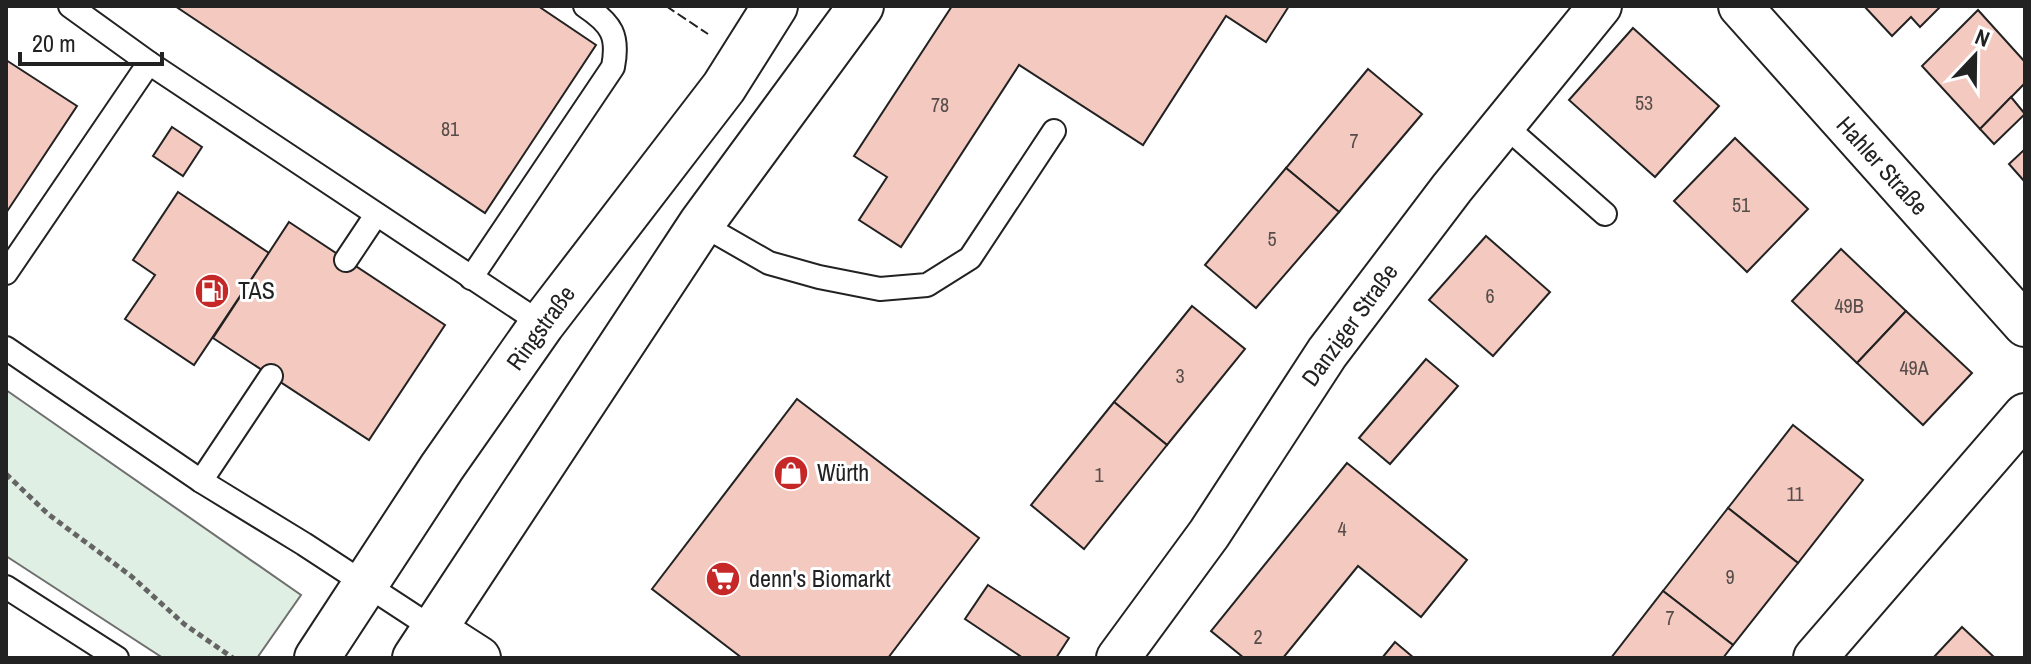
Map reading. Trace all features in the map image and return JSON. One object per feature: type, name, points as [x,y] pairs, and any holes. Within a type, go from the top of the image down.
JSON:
[{"type":"main road","points":[[425,643],[701,224],[861,6]]},
{"type":"main road","name":"Ringstraße","points":[[317,658],[442,467],[542,324],[693,130],[724,87],[773,7]]},
{"type":"street","name":"Danziger Straße","points":[[1118,658],[1209,534],[1327,353],[1452,188],[1600,6]]},
{"type":"street","name":"Hahler Straße","points":[[1740,6],[2025,325]]},
{"type":"street","points":[[1815,658],[2025,415]]},
{"type":"street","points":[[425,643],[479,658]]},
{"type":"lane","points":[[70,6],[149,63],[542,324]]},
{"type":"lane","points":[[471,278],[613,67],[617,46],[610,27],[585,6]]},
{"type":"lane","points":[[6,273],[149,63]]},
{"type":"lane","points":[[1504,125],[1605,214]]},
{"type":"lane","points":[[701,224],[769,263],[819,277],[880,289],[927,285],[970,258],[1054,131]]},
{"type":"lane","points":[[346,260],[376,215]]},
{"type":"lane","points":[[6,348],[201,481],[365,583],[425,643]]},
{"type":"lane","points":[[201,481],[271,376]]},
{"type":"lane","points":[[6,587],[117,658]]},
{"type":"path","points":[[6,474],[48,514],[131,576],[184,624],[233,658]]},
{"type":"green space","points":[[6,390],[301,595],[257,658],[163,658],[6,556]]},
{"type":"building","points":[[175,6],[538,6],[596,45],[485,213]]},
{"type":"building","points":[[952,6],[1289,6],[1266,42],[1226,16],[1143,145],[1019,65],[901,247],[859,220],[887,177],[854,156]]},
{"type":"building","points":[[1864,6],[1939,8],[1920,27],[1911,17],[1892,36]]},
{"type":"building","points":[[1978,10],[2025,62],[2025,83],[1980,129],[1922,66]]},
{"type":"building","points":[[1633,28],[1719,106],[1655,177],[1569,100]]},
{"type":"building","points":[[6,60],[77,106],[6,213]]},
{"type":"building","points":[[1368,69],[1422,114],[1339,212],[1286,168]]},
{"type":"building","points":[[2011,97],[2025,114],[1994,144],[1980,129]]},
{"type":"building","points":[[172,127],[202,147],[183,176],[153,156]]},
{"type":"building","points":[[1735,138],[1808,209],[1747,272],[1674,201]]},
{"type":"building","points":[[2025,149],[2025,182],[2009,164]]},
{"type":"building","points":[[1286,168],[1339,212],[1256,308],[1205,265]]},
{"type":"building","points":[[178,192],[269,253],[194,365],[125,319],[155,275],[133,260]]},
{"type":"building","points":[[289,222],[445,325],[369,440],[213,338]]},
{"type":"building","points":[[1486,236],[1550,292],[1493,356],[1429,300]]},
{"type":"building","points":[[1841,249],[1906,311],[1857,363],[1792,301]]},
{"type":"building","points":[[1192,306],[1245,349],[1167,445],[1114,402]]},
{"type":"building","points":[[1906,311],[1972,373],[1923,425],[1857,363]]},
{"type":"building","points":[[1426,359],[1458,386],[1390,464],[1359,438]]},
{"type":"building","points":[[797,399],[979,538],[888,658],[742,658],[652,589]]},
{"type":"building","points":[[1114,402],[1167,445],[1084,549],[1031,505]]},
{"type":"building","points":[[1793,425],[1863,480],[1798,563],[1728,508]]},
{"type":"building","points":[[1347,463],[1467,560],[1421,617],[1358,566],[1283,658],[1244,658],[1211,631]]},
{"type":"building","points":[[1728,508],[1798,563],[1733,645],[1663,591]]},
{"type":"building","points":[[988,585],[1069,638],[1056,658],[1023,658],[965,619]]},
{"type":"building","points":[[1663,591],[1733,645],[1723,658],[1611,658]]},
{"type":"building","points":[[1962,627],[1995,658],[1933,658]]},
{"type":"building","points":[[1395,642],[1414,658],[1382,658]]},
{"type":"fence","points":[[666,6],[708,34]]},
{"type":"place","name":"TAS","points":[[212,291]]},
{"type":"place","name":"Würth","points":[[791,473]]},
{"type":"place","name":"denn's Biomarkt","points":[[723,579]]}]
